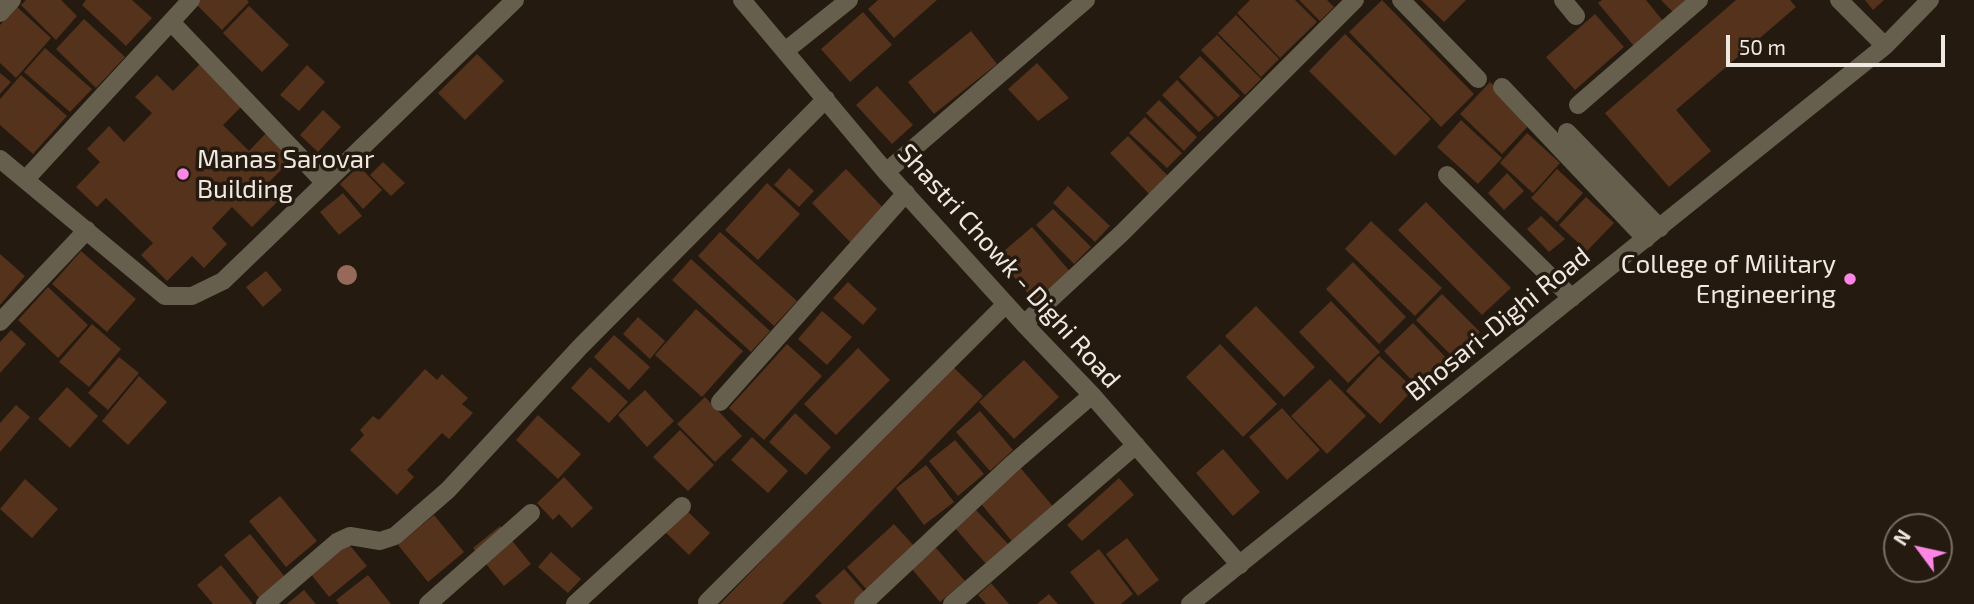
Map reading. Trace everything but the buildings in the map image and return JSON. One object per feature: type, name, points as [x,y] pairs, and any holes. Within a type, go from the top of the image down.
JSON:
[{"type":"street","points":[[0,13],[12,0]]},
{"type":"street","points":[[26,179],[191,0]]},
{"type":"street","points":[[0,159],[165,296],[192,296],[223,281],[515,0]]},
{"type":"street","name":"Shastri Chowk - Dighi Road","points":[[742,0],[886,172],[1092,395],[1240,565]]},
{"type":"street","points":[[785,51],[849,0]]},
{"type":"street","points":[[886,172],[1086,0]]},
{"type":"street","points":[[1024,324],[1122,233],[1355,0]]},
{"type":"street","points":[[1401,0],[1478,79]]},
{"type":"street","points":[[1563,0],[1576,16]]},
{"type":"street","points":[[1578,105],[1699,0]]},
{"type":"street","points":[[1839,0],[1885,46]]},
{"type":"street","name":"Bhosari-Dighi Road","points":[[1190,604],[1885,46],[1930,0]]},
{"type":"street","points":[[171,22],[325,183]]},
{"type":"street","points":[[1502,87],[1653,233]]},
{"type":"street","points":[[265,604],[337,542],[350,536],[380,541],[396,536],[448,491],[580,347],[826,99]]},
{"type":"street","points":[[1567,132],[1653,233]]},
{"type":"street","points":[[1447,175],[1572,298]]},
{"type":"street","points":[[720,402],[906,193]]},
{"type":"street","points":[[0,322],[87,229]]},
{"type":"street","points":[[707,602],[1006,304]]},
{"type":"street","points":[[863,604],[1011,465],[1092,395]]},
{"type":"street","points":[[952,604],[1136,445]]},
{"type":"street","points":[[575,604],[681,506]]},
{"type":"street","points":[[428,604],[531,513]]},
{"type":"place","name":"Manas Sarovar Building","points":[[183,174]]},
{"type":"place","name":"College of Military Engineering","points":[[1850,279]]}]
